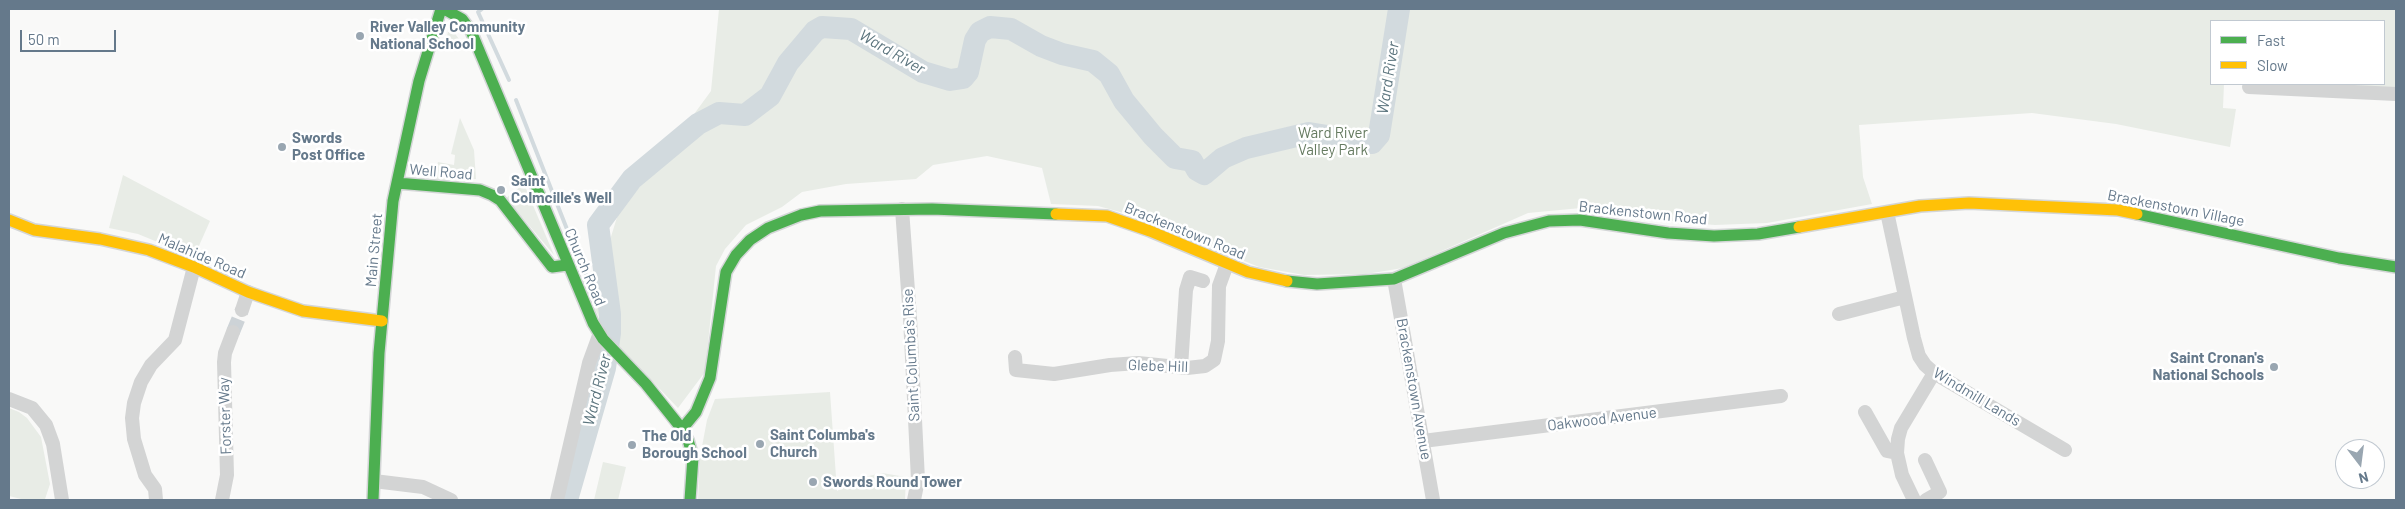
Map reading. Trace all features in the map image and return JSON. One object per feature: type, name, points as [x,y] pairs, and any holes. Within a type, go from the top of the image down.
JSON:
[{"type":"street","name":"Main Street","points":[[373,500],[382,321],[397,183],[419,81],[443,9]]},
{"type":"street","name":"Church Road","points":[[443,9],[454,12],[471,31],[584,306],[602,336],[646,384],[682,429],[691,447],[693,457],[690,500]]},
{"type":"street","points":[[2249,87],[2396,94]]},
{"type":"street","name":"Well Road","points":[[397,183],[480,190],[492,195],[500,200],[552,267],[568,266]]},
{"type":"street","name":"Brackenstown Village","points":[[1808,227],[1920,206],[1969,203],[2118,210],[2339,258],[2396,267]]},
{"type":"street","name":"Brackenstown Road","points":[[682,429],[696,412],[710,378],[726,272],[736,255],[750,240],[768,228],[801,214],[820,211],[902,209],[1107,216],[1150,231],[1226,264],[1267,277],[1297,283],[1337,284],[1394,279],[1504,233],[1549,221],[1580,220],[1668,233],[1714,236],[1758,234],[1808,227]]},
{"type":"street","name":"Saint Columba's Rise","points":[[902,209],[918,480],[914,500]]},
{"type":"street","name":"Windmill Lands","points":[[1887,212],[1919,356],[1934,373],[2065,450]]},
{"type":"street","name":"Malahide Road","points":[[9,220],[34,230],[131,245],[194,267],[248,292],[303,311],[382,321]]},
{"type":"street","name":"Glebe Hill","points":[[1015,357],[1016,370],[1054,374],[1110,365],[1138,363],[1187,368],[1205,366],[1214,360],[1218,341],[1218,286],[1226,264]]},
{"type":"street","points":[[156,500],[155,489],[145,475],[134,439],[134,403],[141,382],[151,365],[175,340],[194,267]]},
{"type":"street","points":[[1181,366],[1186,290],[1190,278],[1203,281]]},
{"type":"street","name":"Brackenstown Avenue","points":[[1394,279],[1433,500]]},
{"type":"street","points":[[242,310],[248,292]]},
{"type":"street","points":[[1839,314],[1905,297]]},
{"type":"street","name":"Forster Way","points":[[222,500],[227,475],[224,353],[233,332]]},
{"type":"street","points":[[557,500],[589,363],[595,342],[602,336]]},
{"type":"street","points":[[1914,500],[1902,475],[1897,453],[1901,428],[1934,373]]},
{"type":"street","name":"Oakwood Avenue","points":[[1423,441],[1781,396]]},
{"type":"street","points":[[9,399],[32,408],[46,425],[53,444],[62,500]]},
{"type":"street","points":[[1865,412],[1887,451],[1897,453]]},
{"type":"street","points":[[1924,460],[1940,492],[1926,500]]},
{"type":"street","points":[[374,481],[423,487],[451,500]]},
{"type":"green space","name":"Ward River Valley Park","points":[[719,9],[2396,9],[2396,88],[2347,85],[2385,85],[2385,20],[2210,20],[2210,85],[2224,85],[2223,108],[2236,109],[2230,147],[2116,124],[2032,113],[1859,125],[1863,177],[1872,204],[1767,223],[1715,225],[1679,222],[1581,208],[1528,213],[1403,268],[1366,274],[1304,275],[1259,267],[1131,215],[1098,206],[1051,204],[1042,168],[987,156],[933,165],[916,179],[846,184],[802,192],[782,207],[746,225],[725,249],[716,266],[705,372],[678,408],[607,334],[581,280],[614,266],[610,240],[618,214],[631,195],[675,153],[678,129],[689,121],[711,91]]},
{"type":"green space","points":[[453,31],[465,47],[456,43],[451,48],[444,49],[448,32]]},
{"type":"green space","points":[[460,118],[474,150],[476,179],[434,181],[438,162],[454,165],[455,155],[451,154]]},
{"type":"green space","points":[[123,175],[210,221],[194,257],[138,234],[109,228]]},
{"type":"green space","points":[[524,184],[554,255],[506,198]]},
{"type":"green space","points":[[830,392],[837,491],[860,478],[882,473],[906,477],[905,500],[698,500],[700,457],[707,420],[715,399]]},
{"type":"green space","points":[[9,408],[27,418],[41,437],[50,484],[45,499],[25,500],[9,496]]},
{"type":"green space","points":[[603,462],[626,467],[618,500],[594,500]]},
{"type":"waterway","points":[[482,9],[478,12],[509,80]]},
{"type":"waterway","name":"Ward River","points":[[567,500],[605,368],[610,333],[610,314],[598,225],[632,179],[698,124],[719,113],[745,115],[770,96],[788,63],[815,31],[822,27],[851,29],[923,72],[950,80],[963,78],[968,72],[975,40],[980,32],[990,27],[1011,29],[1041,46],[1062,54],[1093,61],[1109,74],[1124,101],[1153,136],[1175,158],[1192,161],[1197,170],[1204,174],[1223,158],[1246,148],[1309,133],[1346,139],[1357,143],[1372,143],[1379,135],[1399,9]]},
{"type":"waterway","points":[[516,100],[590,284],[606,295]]},
{"type":"tunnel","points":[[233,332],[242,310]]},
{"type":"traffic: fast","points":[[373,500],[379,353],[393,201],[419,81],[441,9]]},
{"type":"traffic: fast","points":[[444,9],[462,19],[471,31],[593,323],[603,339],[646,384],[682,429],[688,440],[693,457],[690,500]]},
{"type":"traffic: fast","points":[[397,183],[480,190],[492,195],[500,200],[552,267],[567,265]]},
{"type":"traffic: fast","points":[[682,429],[696,412],[710,378],[726,272],[736,255],[750,240],[768,228],[801,215],[820,211],[932,209],[1056,214]]},
{"type":"traffic: fast","points":[[2137,214],[2339,258],[2396,267]]},
{"type":"traffic: fast","points":[[1287,281],[1317,284],[1394,279],[1504,233],[1549,221],[1580,220],[1668,233],[1714,236],[1758,234],[1799,227]]},
{"type":"traffic: slow","points":[[1799,227],[1920,206],[1969,203],[2118,210],[2137,214]]},
{"type":"traffic: slow","points":[[1056,214],[1107,216],[1150,231],[1248,272],[1287,281]]},
{"type":"traffic: slow","points":[[9,220],[34,230],[100,239],[149,250],[194,267],[248,292],[303,311],[382,321]]},
{"type":"place","name":"River Valley Community National School","points":[[360,36]]},
{"type":"place","name":"Swords Post Office","points":[[282,147]]},
{"type":"place","name":"Saint Colmcille's Well","points":[[501,190]]},
{"type":"place","name":"Saint Cronan's National Schools","points":[[2274,367]]},
{"type":"place","name":"Saint Columba's Church","points":[[760,444]]},
{"type":"place","name":"The Old Borough School","points":[[632,445]]},
{"type":"place","name":"Swords Round Tower","points":[[813,482]]}]
